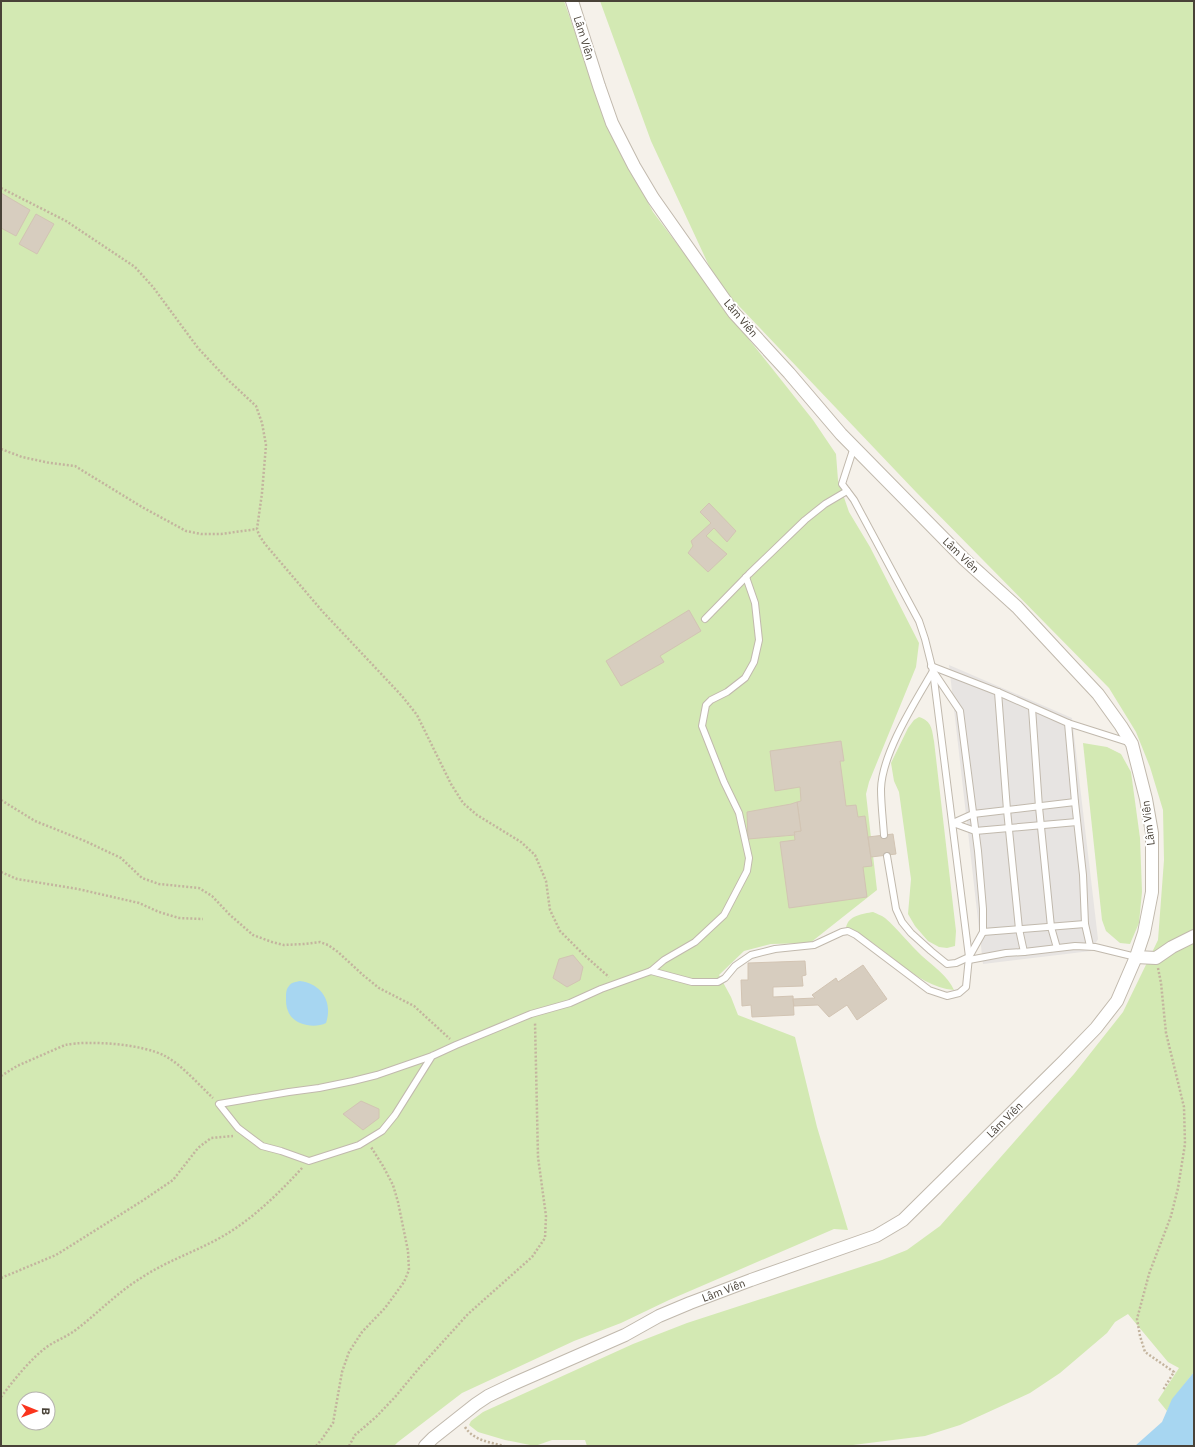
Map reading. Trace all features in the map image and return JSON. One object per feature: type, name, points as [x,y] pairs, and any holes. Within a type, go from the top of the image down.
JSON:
[{"type":"street","name":"Lâm Viên","points":[[425,1446],[460,1416],[488,1396],[625,1335],[658,1316],[751,1280],[876,1236],[903,1220],[1096,1028],[1117,1001],[1136,957],[1144,933],[1152,892],[1152,833],[1146,799],[1132,744],[1121,726],[1098,694],[1017,607],[964,559],[841,434],[790,373],[734,313],[653,198],[634,166],[612,123],[572,1]]},
{"type":"street","points":[[1136,957],[1156,958],[1172,947],[1194,936]]},
{"type":"lane","points":[[651,971],[692,982],[718,982],[725,978],[735,966],[751,955],[775,949],[814,945],[842,932],[848,931],[856,935],[929,990],[947,996],[959,993],[966,987],[969,958],[953,823],[932,668],[919,621],[854,500],[842,484],[854,447]]},
{"type":"lane","points":[[705,619],[805,520],[825,504],[847,491]]},
{"type":"lane","points":[[432,1056],[396,1115],[382,1131],[359,1145],[309,1161],[262,1146],[238,1128],[220,1104],[353,1081],[377,1075],[432,1056],[535,1013],[570,1003],[617,983],[651,971],[664,960],[695,942],[724,915],[747,871],[749,858],[739,814],[724,782],[702,726],[706,705],[711,700],[727,692],[745,678],[754,662],[759,640],[755,603],[746,577]]},
{"type":"lane","points":[[932,668],[998,692],[1068,723],[1132,744]]},
{"type":"lane","points":[[932,668],[960,711],[983,909],[983,932],[969,958]]},
{"type":"lane","points":[[884,835],[881,788],[887,759],[907,714],[932,668]]},
{"type":"lane","points":[[998,692],[1007,810],[1019,929],[1024,952]]},
{"type":"lane","points":[[1032,708],[1039,807],[1051,927],[1057,948]]},
{"type":"lane","points":[[1068,723],[1083,875],[1085,924],[1090,946]]},
{"type":"lane","points":[[953,823],[973,814],[1075,802]]},
{"type":"lane","points":[[953,823],[975,831],[1077,822]]},
{"type":"lane","points":[[887,856],[896,909],[902,922],[931,951],[947,964],[956,963],[969,958],[1075,946],[1090,946],[1136,957]]},
{"type":"lane","points":[[983,932],[1085,924]]},
{"type":"path","points":[[1,188],[66,221],[134,267],[153,287],[198,348],[227,379],[256,406],[262,423],[266,445],[257,529],[259,535],[323,612],[402,696],[417,715],[451,784],[463,802],[477,815],[521,842],[535,855],[546,881],[550,910],[560,931],[583,954],[617,983]]},
{"type":"path","points":[[1,449],[22,457],[75,466],[142,507],[186,531],[201,534],[221,534],[257,529]]},
{"type":"path","points":[[1,800],[35,821],[85,841],[121,858],[142,878],[159,884],[199,888],[212,896],[230,915],[253,935],[284,945],[320,942],[328,945],[379,988],[414,1006],[456,1045]]},
{"type":"path","points":[[1,872],[17,879],[78,889],[139,903],[159,912],[179,918],[203,919]]},
{"type":"path","points":[[1156,958],[1161,982],[1166,1033],[1184,1107],[1186,1144],[1171,1216],[1149,1274],[1137,1319],[1145,1352],[1174,1372],[1163,1390]]},
{"type":"path","points":[[349,1446],[355,1435],[376,1417],[395,1397],[424,1362],[468,1314],[532,1257],[545,1238],[546,1216],[538,1157],[535,1013]]},
{"type":"path","points":[[1,1076],[17,1066],[72,1043],[99,1043],[140,1047],[164,1056],[181,1068],[220,1104]]},
{"type":"path","points":[[1,1278],[56,1256],[142,1201],[173,1180],[198,1148],[211,1138],[247,1135]]},
{"type":"path","points":[[316,1446],[333,1423],[342,1372],[349,1352],[362,1332],[385,1308],[404,1282],[409,1270],[408,1251],[393,1185],[384,1166],[367,1140]]},
{"type":"path","points":[[1,1397],[20,1373],[44,1349],[76,1330],[107,1303],[141,1278],[174,1259],[202,1248],[226,1235],[252,1216],[281,1191],[309,1161]]},
{"type":"path","points":[[460,1416],[467,1430],[473,1436],[481,1440],[504,1446]]},
{"type":"green space","points":[[1,1],[564,1],[607,123],[653,212],[751,342],[813,420],[836,454],[838,480],[849,512],[870,547],[919,643],[916,667],[869,782],[866,794],[877,890],[810,943],[771,944],[744,951],[719,975],[731,997],[738,1015],[795,1037],[817,1127],[848,1230],[834,1229],[669,1300],[621,1323],[574,1341],[462,1393],[394,1446],[1,1446]]},
{"type":"green space","points":[[600,1],[1194,1],[1194,1372],[1173,1399],[1167,1411],[1158,1400],[1179,1368],[1168,1362],[1128,1314],[1115,1322],[1107,1333],[1060,1373],[1030,1393],[960,1425],[925,1436],[845,1446],[587,1446],[585,1440],[552,1440],[535,1446],[505,1440],[478,1432],[469,1425],[471,1421],[483,1412],[633,1344],[687,1323],[882,1260],[907,1250],[940,1226],[1074,1074],[1123,1012],[1158,940],[1164,860],[1163,810],[1150,767],[1136,732],[1109,688],[916,492],[717,283],[651,141]]},
{"type":"green space","points":[[919,717],[927,721],[931,726],[934,741],[956,931],[955,946],[947,948],[939,947],[928,941],[915,926],[908,914],[911,879],[899,792],[894,781],[891,763],[908,728],[914,720]]},
{"type":"green space","points":[[1083,743],[1107,747],[1121,754],[1131,772],[1140,838],[1142,892],[1139,923],[1130,944],[1120,943],[1106,931],[1102,920]]},
{"type":"green space","points":[[873,912],[884,917],[890,922],[917,951],[944,976],[954,990],[939,987],[925,981],[859,934],[846,928],[850,920],[856,916]]},
{"type":"shaded area","points":[[949,665],[1072,718],[1098,939],[1091,951],[983,964]]},
{"type":"water","points":[[300,981],[314,986],[324,995],[328,1008],[326,1023],[310,1026],[299,1023],[291,1016],[286,1006],[287,990],[291,984]]},
{"type":"water","points":[[1194,1372],[1194,1446],[1135,1446],[1162,1422],[1172,1399]]},
{"type":"building","points":[[1,193],[30,210],[16,236],[1,228]]},
{"type":"building","points":[[36,214],[54,224],[37,254],[19,244]]},
{"type":"building","points":[[709,503],[736,531],[727,542],[714,528],[706,536],[727,554],[708,572],[688,553],[693,546],[691,541],[711,523],[700,512]]},
{"type":"building","points":[[689,610],[701,631],[660,656],[664,662],[621,686],[606,661]]},
{"type":"building","points":[[841,741],[844,761],[840,761],[846,806],[856,805],[858,817],[865,816],[872,866],[863,867],[867,897],[789,908],[780,842],[795,840],[794,832],[801,831],[797,802],[801,801],[800,787],[775,791],[770,751]]},
{"type":"building","points":[[797,802],[801,831],[794,832],[795,835],[748,839],[747,812]]},
{"type":"building","points":[[893,834],[896,854],[871,857],[868,837]]},
{"type":"building","points":[[573,955],[583,967],[580,980],[567,987],[553,978],[559,959]]},
{"type":"building","points":[[805,961],[806,975],[802,976],[803,986],[773,987],[773,997],[793,996],[794,1015],[752,1017],[751,1005],[742,1006],[741,980],[748,980],[748,963]]},
{"type":"building","points":[[863,965],[887,999],[857,1020],[847,1005],[829,1017],[818,1005],[794,1006],[793,999],[815,998],[812,995],[836,978],[838,982]]},
{"type":"building","points":[[361,1101],[379,1109],[379,1118],[363,1130],[343,1114]]}]
